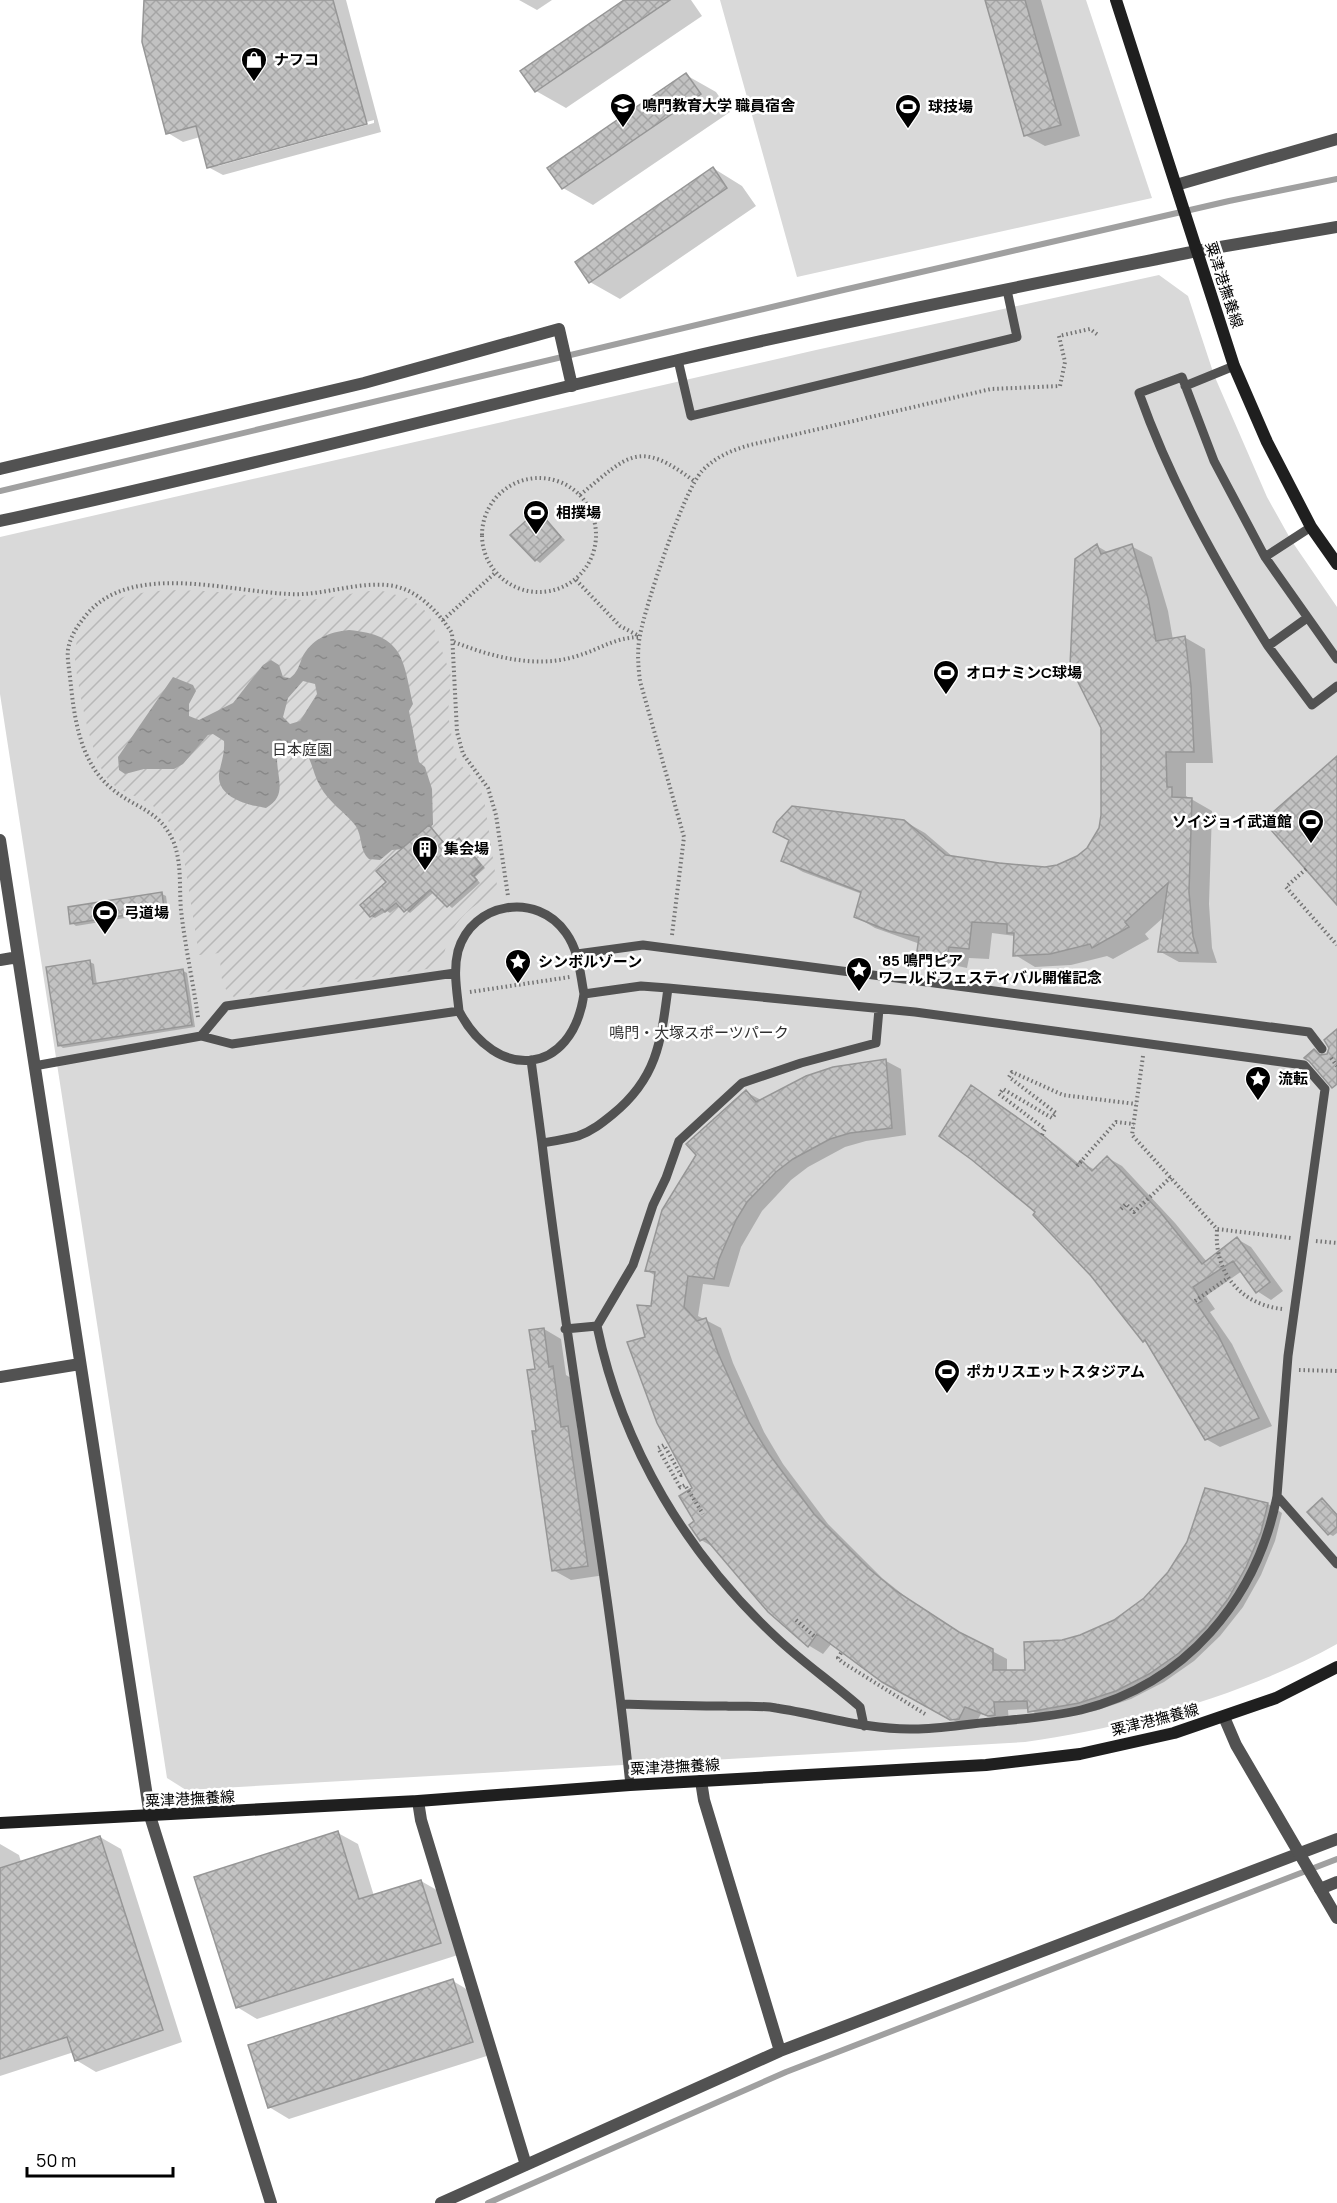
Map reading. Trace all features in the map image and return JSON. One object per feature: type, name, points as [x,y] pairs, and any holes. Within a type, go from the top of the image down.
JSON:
[{"type":"main road","name":"粟津港撫養線","points":[[1116,0],[1234,366],[1267,442],[1311,527],[1337,564]]},
{"type":"main road","name":"粟津港撫養線","points":[[0,1823],[418,1801],[630,1785],[986,1765],[1069,1755],[1174,1733],[1276,1698],[1337,1667]]},
{"type":"street","points":[[1177,188],[1337,139]]},
{"type":"street","points":[[0,521],[182,482],[678,360],[1197,251],[1337,227]]},
{"type":"street","points":[[0,469],[364,383],[559,329],[572,386]]},
{"type":"street","points":[[0,840],[150,1816],[271,2203]]},
{"type":"street","points":[[0,960],[18,957]]},
{"type":"street","points":[[0,1377],[80,1364]]},
{"type":"street","points":[[1224,1717],[1236,1745],[1337,1918]]},
{"type":"street","points":[[701,1781],[704,1800],[780,2051]]},
{"type":"street","points":[[418,1801],[421,1820],[526,2165]]},
{"type":"street","points":[[441,2203],[780,2051],[1301,1857],[1337,1839]]},
{"type":"street","points":[[1319,1887],[1337,1882]]},
{"type":"lane","points":[[678,360],[691,416],[1017,337],[1006,290]]},
{"type":"lane","points":[[1185,386],[1234,366]]},
{"type":"lane","points":[[1337,659],[1265,557],[1214,461],[1182,377],[1139,393],[1156,440],[1204,541],[1268,646],[1312,705],[1337,686]]},
{"type":"lane","points":[[1265,557],[1311,527]]},
{"type":"lane","points":[[1268,646],[1307,618]]},
{"type":"lane","points":[[526,907],[553,920],[566,933],[577,954],[584,994],[577,1023],[566,1042],[552,1053],[531,1060],[501,1057],[475,1037],[459,1011],[455,973],[458,951],[466,935],[477,922],[493,910],[526,907]]},
{"type":"lane","points":[[577,954],[643,945],[671,951],[1309,1032],[1322,1049]]},
{"type":"lane","points":[[201,1036],[226,1006],[455,973]]},
{"type":"lane","points":[[584,994],[641,986],[668,988],[879,1009],[1145,1043],[1304,1065],[1325,1089],[1288,1370],[1278,1496],[1264,1548],[1242,1594],[1198,1646],[1151,1682],[1105,1704],[1055,1715],[914,1730],[864,1726],[774,1707],[621,1704]]},
{"type":"lane","points":[[542,1143],[579,1136],[599,1126],[632,1099],[654,1063],[660,1045],[668,988]]},
{"type":"lane","points":[[864,1726],[860,1707],[754,1616],[718,1576],[685,1532],[657,1488],[632,1437],[606,1368],[597,1326],[633,1265],[653,1205],[666,1178],[679,1141],[742,1083],[801,1063],[876,1043],[879,1009]]},
{"type":"lane","points":[[34,1066],[201,1036],[232,1044],[459,1011]]},
{"type":"lane","points":[[531,1060],[565,1329],[621,1704],[630,1785]]},
{"type":"lane","points":[[565,1329],[597,1326]]},
{"type":"lane","points":[[1278,1496],[1337,1564]]},
{"type":"path","points":[[671,951],[684,837],[640,681],[637,658],[639,637],[694,481],[715,460],[727,452],[750,445],[991,389],[1060,386],[1065,362],[1059,336],[1089,329],[1098,335]]},
{"type":"path","points":[[580,495],[622,461],[636,456],[668,461],[694,481]]},
{"type":"path","points":[[532,478],[550,478],[566,484],[580,495],[591,510],[596,528],[595,546],[589,563],[576,580],[561,588],[543,593],[525,591],[507,584],[495,573],[484,556],[481,539],[486,514],[500,492],[515,482],[532,478]]},
{"type":"path","points":[[443,620],[495,573]]},
{"type":"path","points":[[576,580],[620,627],[639,637]]},
{"type":"path","points":[[201,1036],[181,909],[180,863],[177,853],[166,828],[154,814],[140,804],[124,799],[101,779],[91,765],[75,721],[68,651],[76,627],[92,608],[112,594],[135,586],[185,585],[291,594],[357,585],[393,586],[416,594],[443,620],[452,633],[457,732],[464,754],[488,788],[496,815],[510,907]]},
{"type":"path","points":[[454,642],[490,656],[551,662],[578,656],[621,637],[639,637]]},
{"type":"path","points":[[1306,869],[1286,887],[1337,945]]},
{"type":"path","points":[[458,994],[581,975]]},
{"type":"path","points":[[1145,1043],[1132,1135],[1217,1229],[1337,1243]]},
{"type":"path","points":[[1042,1135],[1045,1129],[999,1094],[1002,1089],[1052,1118],[1056,1113],[1009,1077],[1012,1072],[1063,1095],[1136,1104]]},
{"type":"path","points":[[1077,1166],[1114,1125],[1134,1124]]},
{"type":"path","points":[[1121,1209],[1126,1204],[1134,1212],[1171,1178]]},
{"type":"path","points":[[1217,1229],[1216,1250],[1228,1278],[1251,1299],[1263,1305],[1295,1311]]},
{"type":"path","points":[[1195,1301],[1228,1278]]},
{"type":"path","points":[[1288,1370],[1337,1371]]},
{"type":"path","points":[[680,1487],[658,1448],[664,1445],[681,1475],[684,1474]]},
{"type":"path","points":[[688,1490],[703,1514]]},
{"type":"path","points":[[796,1620],[815,1636]]},
{"type":"path","points":[[841,1653],[838,1658],[842,1662],[926,1714]]},
{"type":"green space","name":"球技場","points":[[720,0],[1086,0],[1152,198],[797,277]]},
{"type":"green space","name":"鳴門・大塚スポーツパーク","points":[[1159,275],[1188,296],[1214,375],[1267,497],[1291,540],[1337,607],[1337,1644],[1264,1679],[1186,1706],[1105,1728],[1025,1742],[186,1790],[167,1778],[0,694],[0,537],[816,350]]},
{"type":"green space","name":"日本庭園","points":[[173,590],[209,591],[302,600],[379,590],[407,598],[421,606],[430,617],[451,676],[448,714],[457,761],[477,782],[484,799],[498,892],[476,905],[457,923],[448,939],[440,966],[234,997],[223,984],[220,953],[199,955],[182,846],[173,829],[158,810],[118,788],[102,770],[83,708],[76,666],[76,646],[88,619],[110,602],[139,593]]},
{"type":"water","points":[[349,630],[381,637],[398,652],[407,674],[413,704],[409,711],[419,762],[425,767],[432,789],[433,824],[429,831],[403,849],[392,850],[380,860],[369,859],[355,825],[324,792],[308,756],[300,746],[294,743],[288,743],[278,751],[280,782],[278,796],[266,808],[235,799],[223,789],[219,774],[224,741],[213,734],[208,735],[183,764],[174,769],[144,769],[125,774],[119,770],[118,757],[173,677],[193,685],[196,691],[189,704],[189,716],[199,720],[233,703],[263,665],[271,660],[279,665],[283,677],[290,678],[296,672],[310,646],[321,638]],"holes":[[[303,681],[315,684],[317,694],[300,721],[290,724],[283,717],[288,698]]]},
{"type":"building","name":"ナフコ","points":[[144,0],[333,0],[367,124],[207,168],[196,126],[166,134],[142,42]]},
{"type":"building","points":[[624,0],[670,0],[535,92],[520,71]]},
{"type":"building","points":[[985,0],[1025,0],[1061,125],[1024,136]]},
{"type":"building","points":[[686,73],[701,94],[562,189],[547,168]]},
{"type":"building","points":[[713,167],[727,188],[589,283],[575,262]]},
{"type":"building","name":"相撲場","points":[[538,510],[561,537],[535,561],[510,535]]},
{"type":"building","points":[[1097,544],[1101,554],[1132,544],[1148,598],[1156,641],[1185,636],[1191,686],[1194,752],[1166,752],[1167,787],[1172,787],[1172,797],[1192,798],[1189,892],[1193,936],[1198,953],[1158,952],[1168,883],[1125,922],[1129,927],[1092,948],[1090,944],[1050,954],[1013,956],[1014,933],[1007,933],[1007,924],[972,922],[969,949],[949,947],[947,957],[917,951],[919,937],[889,931],[854,917],[861,892],[781,861],[789,840],[773,832],[777,822],[792,806],[904,820],[946,855],[999,863],[1045,867],[1057,865],[1077,856],[1087,848],[1099,828],[1101,815],[1101,728],[1070,666],[1075,559]]},
{"type":"building","name":"ソイジョイ武道館","points":[[1337,756],[1337,905],[1263,821]]},
{"type":"building","name":"集会場","points":[[429,825],[448,848],[459,838],[481,865],[471,874],[477,880],[447,907],[430,890],[404,912],[396,903],[385,912],[382,909],[370,917],[360,905],[386,882],[376,871]]},
{"type":"building","points":[[162,892],[164,909],[70,924],[68,907]]},
{"type":"building","points":[[90,960],[93,984],[183,969],[192,1025],[58,1046],[46,967]]},
{"type":"building","points":[[1337,1029],[1337,1084],[1332,1088],[1304,1058],[1314,1049],[1320,1055],[1327,1054],[1329,1048],[1324,1040]]},
{"type":"building","points":[[886,1059],[892,1128],[850,1133],[830,1139],[793,1159],[776,1172],[747,1202],[736,1220],[719,1259],[714,1279],[688,1276],[684,1307],[697,1321],[706,1318],[718,1353],[749,1422],[769,1454],[814,1514],[867,1567],[896,1591],[959,1632],[993,1649],[993,1670],[1025,1670],[1024,1642],[1062,1640],[1080,1635],[1114,1620],[1144,1598],[1168,1572],[1187,1542],[1205,1488],[1268,1503],[1261,1532],[1246,1567],[1228,1599],[1205,1628],[1179,1653],[1149,1674],[1116,1691],[1079,1703],[1028,1712],[1027,1701],[994,1702],[995,1715],[988,1716],[965,1707],[959,1719],[950,1720],[882,1682],[817,1634],[808,1647],[768,1612],[705,1538],[700,1541],[689,1525],[694,1521],[679,1496],[692,1488],[657,1423],[627,1342],[645,1337],[637,1305],[651,1306],[655,1272],[645,1271],[662,1210],[696,1155],[686,1144],[746,1090],[756,1102],[806,1076],[833,1067]]},
{"type":"building","points":[[971,1085],[1045,1137],[1077,1165],[1081,1160],[1092,1171],[1107,1156],[1161,1213],[1202,1264],[1237,1237],[1270,1282],[1256,1293],[1233,1261],[1193,1287],[1202,1301],[1197,1304],[1218,1335],[1259,1418],[1205,1440],[1145,1340],[1143,1342],[1091,1276],[1033,1215],[1035,1212],[939,1136]]},
{"type":"building","points":[[544,1328],[549,1367],[553,1366],[561,1427],[568,1426],[588,1566],[552,1571],[532,1431],[536,1431],[527,1370],[535,1369],[529,1330]]},
{"type":"building","points":[[1322,1498],[1337,1515],[1337,1527],[1328,1535],[1307,1512]]},
{"type":"building","points":[[338,1831],[359,1899],[421,1880],[441,1943],[236,2008],[194,1877]]},
{"type":"building","points":[[100,1836],[163,2030],[75,2061],[67,2037],[0,2059],[0,1868]]},
{"type":"building","points":[[453,1979],[473,2042],[268,2108],[248,2045]]},
{"type":"waterway","points":[[0,491],[839,291],[1229,201],[1337,179]]},
{"type":"waterway","points":[[488,2203],[786,2072],[1337,1859]]},
{"type":"place","name":"ナフコ","points":[[254,83]]},
{"type":"place","name":"鳴門教育大学 職員宿舎","points":[[623,129]]},
{"type":"place","name":"球技場","points":[[908,130]]},
{"type":"place","name":"相撲場","points":[[536,536]]},
{"type":"place","name":"オロナミンC球場","points":[[946,696]]},
{"type":"place","name":"ソイジョイ武道館","points":[[1311,845]]},
{"type":"place","name":"集会場","points":[[425,872]]},
{"type":"place","name":"弓道場","points":[[105,936]]},
{"type":"place","name":"シンボルゾーン","points":[[518,985]]},
{"type":"place","name":"'85 鳴門ピア ワールドフェスティバル開催記念","points":[[859,993]]},
{"type":"place","name":"流転","points":[[1258,1102]]},
{"type":"place","name":"ポカリスエットスタジアム","points":[[947,1395]]}]
